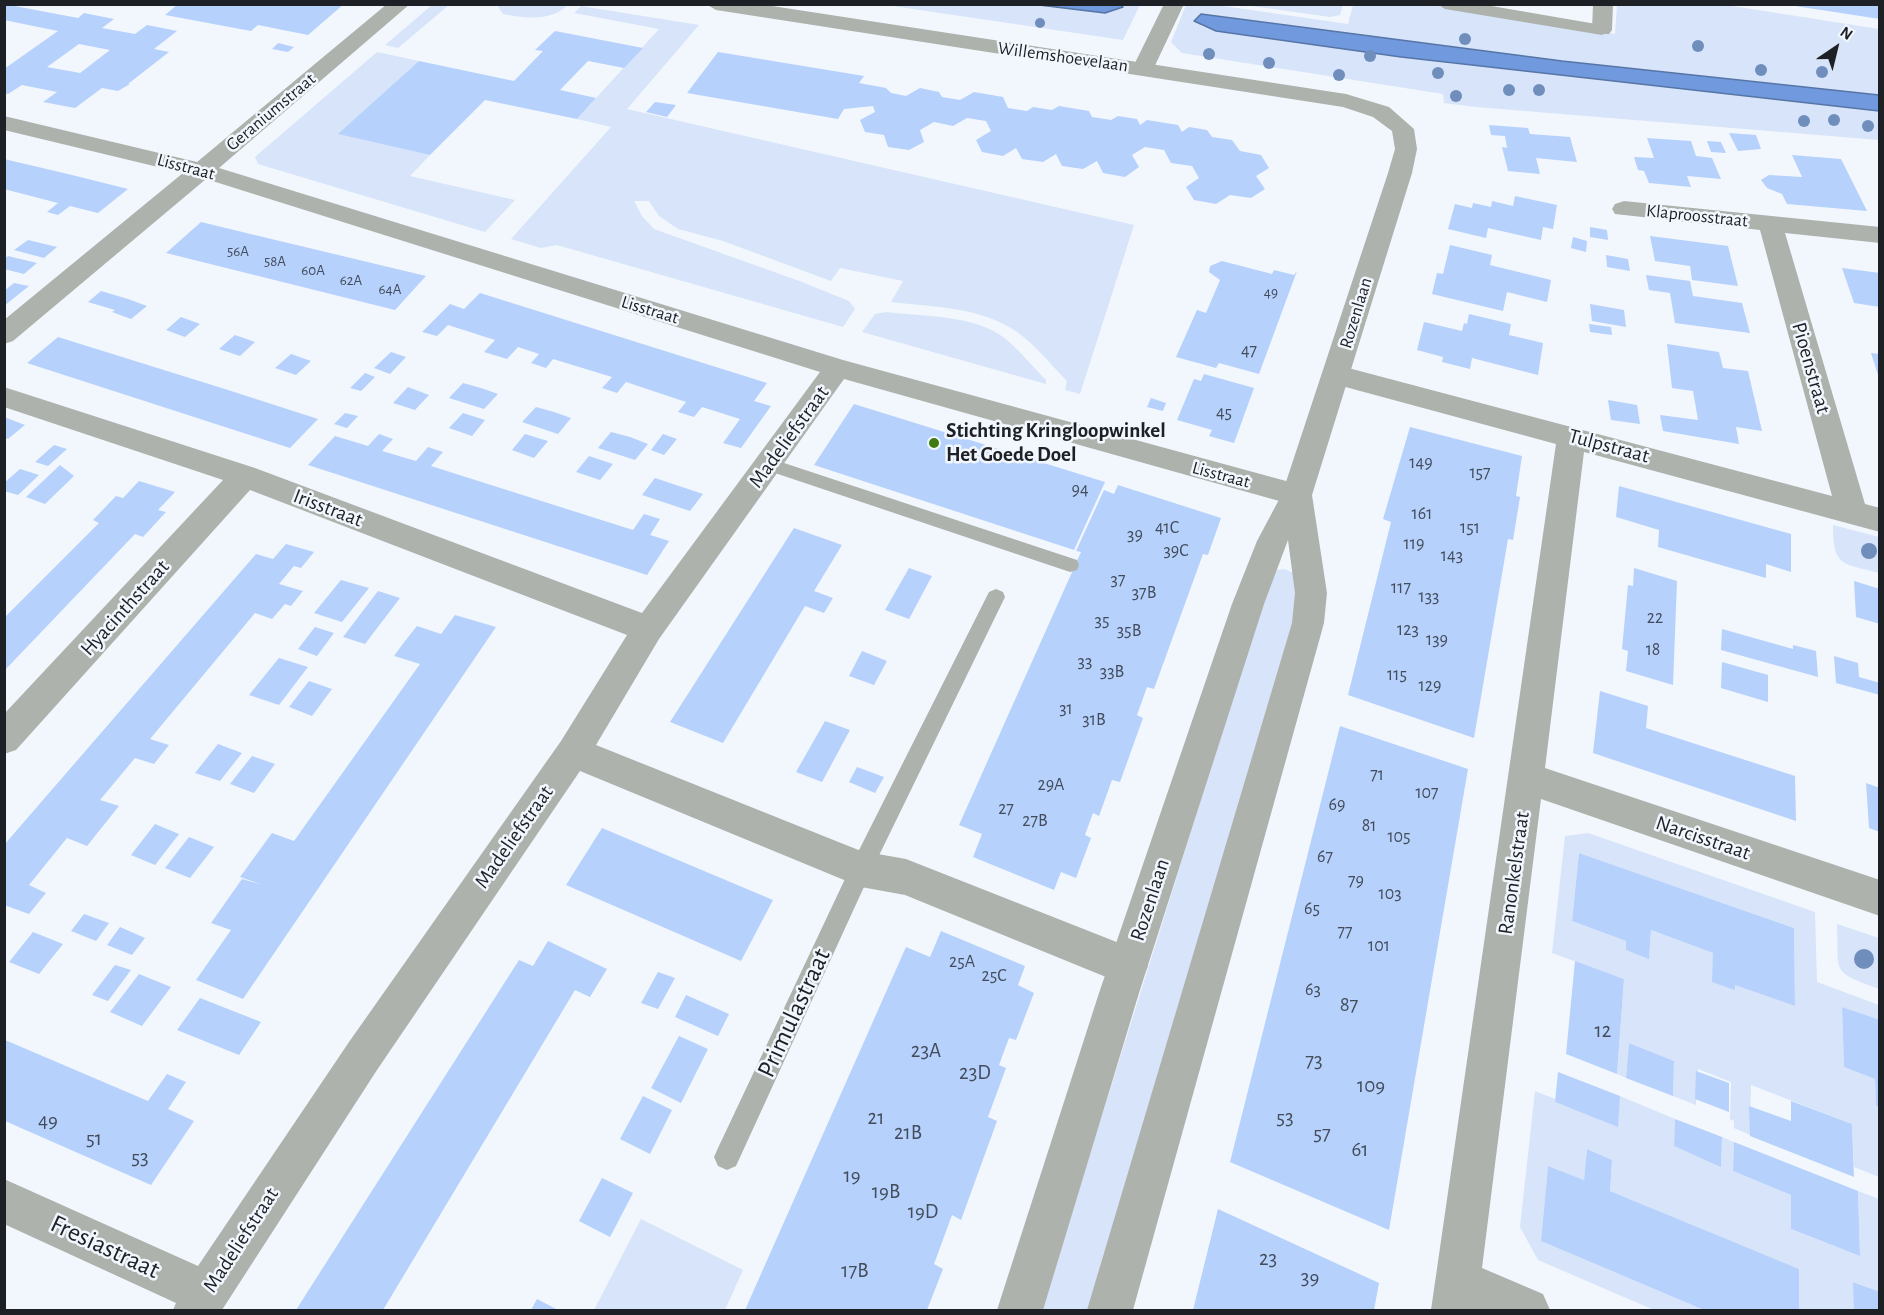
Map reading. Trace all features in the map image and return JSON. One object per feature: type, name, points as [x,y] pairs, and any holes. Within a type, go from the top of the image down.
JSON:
[{"type":"street","name":"Geraniumstraat","points":[[4,335],[400,4]]},
{"type":"street","name":"Willemshoevelaan","points":[[716,4],[1346,101],[1381,112],[1403,129]]},
{"type":"street","points":[[1143,69],[1174,4]]},
{"type":"street","points":[[1445,4],[1602,30],[1603,4]]},
{"type":"street","name":"Lisstraat","points":[[4,123],[202,170],[838,368],[1297,495]]},
{"type":"street","name":"Rozenlaan","points":[[1020,1311],[1128,966],[1248,604],[1272,542],[1297,495],[1337,375],[1406,150],[1403,129]]},
{"type":"street","name":"Klaproosstraat","points":[[1624,208],[1880,235]]},
{"type":"street","name":"Pioenstraat","points":[[1770,224],[1866,516]]},
{"type":"street","name":"Madeliefstraat","points":[[201,1302],[363,1056],[573,752],[648,629],[838,368]]},
{"type":"street","name":"Tulpstraat","points":[[1337,375],[1866,516]]},
{"type":"street","name":"Irisstraat","points":[[4,397],[245,476],[648,629]]},
{"type":"street","name":"Ranonkelstraat","points":[[1456,1295],[1572,436]]},
{"type":"street","name":"Hyacinthstraat","points":[[4,739],[245,476]]},
{"type":"street","name":"Rozenlaan","points":[[1110,1311],[1308,623],[1311,593],[1297,495]]},
{"type":"street","points":[[573,752],[861,869],[906,877],[1128,966]]},
{"type":"street","name":"Narcisstraat","points":[[1527,778],[1880,898]]},
{"type":"street","name":"Fresiastraat","points":[[4,1201],[201,1302]]},
{"type":"street","points":[[1456,1295],[1527,1311]]},
{"type":"lane","points":[[769,464],[1070,565]]},
{"type":"lane","name":"Primulastraat","points":[[727,1157],[861,869],[996,597]]},
{"type":"shaded area","points":[[1039,4],[1105,13],[1122,7],[1120,5],[1140,5],[1123,40],[886,5]]},
{"type":"shaded area","points":[[1343,4],[1340,15],[1330,17],[1245,5]]},
{"type":"shaded area","points":[[432,5],[449,5],[398,48],[385,45]]},
{"type":"shaded area","points":[[497,5],[568,5],[553,14],[528,17],[503,14]]},
{"type":"shaded area","points":[[1186,5],[1216,5],[1348,24],[1353,5],[1432,5],[1615,34],[1617,5],[1726,5],[1879,29],[1879,95],[1562,61],[1201,14],[1201,26],[1216,31],[1401,57],[1879,111],[1879,140],[1476,107],[1444,103],[1443,94],[1182,53],[1171,42]]},
{"type":"shaded area","points":[[581,6],[699,25],[627,109],[1134,225],[1080,394],[1065,390],[1067,381],[1024,337],[988,317],[940,307],[891,302],[903,281],[840,268],[831,281],[723,241],[678,229],[659,216],[649,201],[634,201],[642,216],[654,229],[802,282],[849,301],[855,309],[843,327],[557,245],[541,248],[511,239],[611,127],[577,119],[659,29],[574,13]]},
{"type":"shaded area","points":[[377,52],[419,61],[339,134],[430,155],[410,176],[515,200],[485,232],[258,164],[255,157]]},
{"type":"shaded area","points":[[886,312],[949,318],[980,325],[1007,340],[1046,380],[1046,384],[862,332],[875,314]]},
{"type":"shaded area","points":[[1833,525],[1879,537],[1879,573],[1842,561],[1835,549]]},
{"type":"shaded area","points":[[1285,569],[1293,573],[1296,592],[1294,623],[1090,1310],[1041,1310],[1271,576],[1275,570]]},
{"type":"shaded area","points":[[1588,833],[1815,912],[1817,982],[1879,1005],[1879,1020],[1842,1007],[1844,1067],[1875,1079],[1876,1106],[1880,1107],[1879,1177],[1854,1167],[1852,1124],[1751,1085],[1750,1135],[1734,1128],[1734,1121],[1730,1119],[1731,1082],[1698,1069],[1696,1105],[1673,1096],[1674,1061],[1629,1043],[1626,1078],[1617,1074],[1624,979],[1552,953],[1565,836]],"holes":[[[1579,853],[1794,928],[1795,1006],[1736,985],[1736,961],[1735,990],[1713,953],[1651,930],[1649,958],[1626,950],[1626,941],[1572,921]]]},
{"type":"shaded area","points":[[1837,924],[1879,938],[1879,989],[1852,978],[1840,969]]},
{"type":"shaded area","points":[[1535,1091],[1555,1099],[1555,1102],[1617,1126],[1620,1096],[1675,1119],[1674,1146],[1721,1166],[1722,1137],[1734,1142],[1733,1171],[1791,1195],[1791,1229],[1860,1256],[1858,1191],[1879,1199],[1879,1292],[1854,1282],[1854,1310],[1799,1310],[1798,1269],[1610,1191],[1612,1160],[1587,1149],[1584,1180],[1548,1166],[1541,1241],[1704,1310],[1654,1310],[1538,1260],[1520,1227]]},
{"type":"shaded area","points":[[641,1219],[743,1270],[725,1310],[594,1310]]},
{"type":"water","points":[[1120,4],[1123,7],[1105,13],[1039,5]]},
{"type":"water","points":[[1201,14],[1562,61],[1879,95],[1879,111],[1401,57],[1216,31],[1194,21]]},
{"type":"building","points":[[4,4],[78,18],[84,13],[114,19],[102,28],[135,34],[147,25],[177,31],[154,49],[169,52],[128,84],[130,84],[118,91],[102,88],[75,108],[43,102],[57,92],[22,85],[8,94],[4,93],[4,69],[58,31],[4,20]],"holes":[[[79,44],[110,50],[80,73],[47,67]]]},
{"type":"building","points":[[178,4],[344,4],[308,35],[258,25],[251,31],[165,15]]},
{"type":"building","points":[[1795,4],[1880,4],[1880,19],[1795,6]]},
{"type":"building","points":[[555,31],[643,48],[624,68],[588,61],[560,90],[596,98],[577,119],[485,100],[430,155],[338,134],[419,61],[514,81],[543,51],[535,50]]},
{"type":"building","points":[[278,43],[294,47],[288,52],[272,49]]},
{"type":"building","points":[[718,52],[864,76],[859,83],[886,88],[891,93],[906,96],[920,88],[939,92],[942,97],[960,100],[974,92],[1003,97],[1008,108],[1027,111],[1033,107],[1052,110],[1059,106],[1089,111],[1092,117],[1111,120],[1118,116],[1137,119],[1140,125],[1147,120],[1178,125],[1182,132],[1189,127],[1207,130],[1212,137],[1232,140],[1240,151],[1261,155],[1269,168],[1256,176],[1265,189],[1251,198],[1230,195],[1216,204],[1194,200],[1186,187],[1199,178],[1192,166],[1171,163],[1164,150],[1145,147],[1132,155],[1139,167],[1125,177],[1103,173],[1097,161],[1083,169],[1062,166],[1056,154],[1043,162],[1022,159],[1016,148],[1003,156],[982,152],[976,140],[991,131],[986,121],[967,118],[953,126],[934,122],[920,130],[924,142],[909,150],[888,147],[884,135],[865,132],[860,120],[875,112],[873,106],[844,109],[838,119],[687,93]]},
{"type":"building","points":[[655,102],[676,105],[667,117],[646,112]]},
{"type":"building","points":[[1489,125],[1528,128],[1530,134],[1570,137],[1577,162],[1536,158],[1540,174],[1508,171],[1502,147],[1507,148],[1505,136],[1491,135]]},
{"type":"building","points":[[1729,133],[1756,135],[1761,149],[1738,151]]},
{"type":"building","points":[[1647,138],[1691,141],[1696,156],[1712,158],[1721,179],[1687,176],[1691,187],[1649,183],[1644,171],[1638,170],[1634,157],[1654,158]]},
{"type":"building","points":[[1707,141],[1721,142],[1726,153],[1711,152]]},
{"type":"building","points":[[1792,155],[1841,159],[1867,211],[1787,204],[1782,194],[1767,188],[1761,180],[1769,175],[1802,177]]},
{"type":"building","points":[[4,159],[128,189],[98,213],[70,206],[58,215],[47,212],[58,203],[4,189]]},
{"type":"building","points":[[1515,196],[1557,205],[1553,229],[1543,227],[1541,240],[1488,228],[1486,238],[1448,229],[1455,204],[1472,208],[1473,203],[1491,207],[1492,201],[1513,206]]},
{"type":"building","points":[[201,222],[426,276],[395,310],[166,253]]},
{"type":"building","points":[[1590,227],[1607,230],[1608,240],[1590,237]]},
{"type":"building","points":[[1650,236],[1728,246],[1738,286],[1692,280],[1690,266],[1655,261]]},
{"type":"building","points":[[1573,237],[1587,241],[1586,252],[1571,248]]},
{"type":"building","points":[[28,240],[57,247],[44,258],[14,250]]},
{"type":"building","points":[[1450,245],[1492,255],[1490,265],[1551,280],[1547,302],[1507,292],[1503,311],[1432,294],[1437,273],[1443,274]]},
{"type":"building","points":[[1606,255],[1628,259],[1630,271],[1607,267]]},
{"type":"building","points":[[8,256],[37,263],[24,274],[4,269],[4,259]]},
{"type":"building","points":[[1222,261],[1272,274],[1274,270],[1294,275],[1297,271],[1259,374],[1219,363],[1216,368],[1176,357],[1197,310],[1206,313],[1220,280],[1209,272],[1210,266]]},
{"type":"building","points":[[1842,268],[1880,273],[1880,307],[1854,303]]},
{"type":"building","points":[[1646,275],[1690,281],[1693,296],[1742,303],[1750,333],[1675,323],[1670,293],[1649,290]]},
{"type":"building","points":[[14,283],[29,286],[4,306],[4,291]]},
{"type":"building","points":[[101,291],[147,306],[131,319],[112,312],[115,310],[88,302]]},
{"type":"building","points":[[480,293],[767,383],[754,401],[771,406],[741,448],[723,443],[740,419],[702,407],[694,417],[678,412],[686,402],[626,382],[617,393],[602,388],[612,377],[553,359],[546,368],[531,363],[539,354],[518,347],[507,359],[484,352],[495,340],[448,325],[437,336],[422,332],[450,304],[464,309]]},
{"type":"building","points":[[1590,304],[1624,310],[1626,327],[1592,321]]},
{"type":"building","points":[[1469,314],[1511,324],[1509,335],[1543,343],[1538,375],[1472,358],[1470,369],[1442,362],[1443,357],[1417,350],[1424,322],[1462,331],[1464,323],[1467,324]]},
{"type":"building","points":[[181,317],[200,324],[185,337],[166,330]]},
{"type":"building","points":[[1589,324],[1611,327],[1612,335],[1590,332]]},
{"type":"building","points":[[235,335],[255,342],[240,356],[219,349]]},
{"type":"building","points":[[58,337],[318,419],[290,448],[27,363]]},
{"type":"building","points":[[1667,344],[1719,352],[1723,368],[1748,371],[1762,431],[1736,427],[1739,444],[1663,431],[1660,415],[1698,420],[1693,391],[1672,388]]},
{"type":"building","points":[[391,352],[406,357],[390,374],[374,368]]},
{"type":"building","points":[[1871,353],[1880,354],[1880,378],[1879,378]]},
{"type":"building","points":[[291,354],[311,361],[296,375],[275,368]]},
{"type":"building","points":[[365,373],[375,377],[361,391],[350,388]]},
{"type":"building","points":[[1204,374],[1254,388],[1234,443],[1209,436],[1212,430],[1177,420],[1194,379],[1201,381]]},
{"type":"building","points":[[463,383],[498,394],[484,409],[449,398]]},
{"type":"building","points":[[408,387],[429,395],[415,410],[393,403]]},
{"type":"building","points":[[1151,398],[1166,403],[1163,411],[1147,407]]},
{"type":"building","points":[[1608,400],[1637,405],[1640,424],[1611,420]]},
{"type":"building","points":[[854,404],[1105,482],[1074,550],[814,465]]},
{"type":"building","points":[[536,407],[571,418],[558,434],[522,422]]},
{"type":"building","points":[[345,413],[358,416],[347,428],[334,424]]},
{"type":"building","points":[[463,413],[485,420],[472,436],[449,428]]},
{"type":"building","points":[[4,417],[25,425],[8,439],[4,437]]},
{"type":"building","points":[[1410,427],[1522,456],[1516,496],[1520,497],[1513,540],[1508,539],[1474,738],[1348,695],[1391,522],[1383,519]]},
{"type":"building","points":[[611,432],[648,444],[635,460],[598,448]]},
{"type":"building","points":[[379,434],[393,439],[382,451],[416,461],[428,447],[443,452],[431,466],[633,530],[644,514],[660,519],[650,535],[669,541],[647,575],[308,465],[335,436],[368,446]]},
{"type":"building","points":[[525,434],[548,441],[534,458],[512,450]]},
{"type":"building","points":[[663,434],[677,439],[664,455],[651,450]]},
{"type":"building","points":[[54,445],[67,449],[48,466],[35,462]]},
{"type":"building","points":[[589,456],[613,464],[600,480],[576,472]]},
{"type":"building","points":[[60,465],[74,476],[45,504],[26,497]]},
{"type":"building","points":[[20,469],[39,475],[18,495],[4,491],[4,483]]},
{"type":"building","points":[[655,478],[703,494],[690,511],[642,495]]},
{"type":"building","points":[[139,481],[175,492],[158,510],[166,512],[143,537],[135,534],[4,671],[4,618],[99,523],[93,520],[116,496],[123,498]]},
{"type":"building","points":[[1118,485],[1221,518],[1208,555],[1203,554],[1154,689],[1147,687],[1137,715],[1143,718],[1120,782],[1112,780],[1099,816],[1093,813],[1085,835],[1091,838],[1076,878],[1061,872],[1054,890],[973,857],[982,834],[959,825],[1081,552],[1076,551],[1104,490],[1114,494]]},
{"type":"building","points":[[1619,486],[1791,534],[1791,572],[1766,564],[1766,578],[1658,547],[1659,530],[1616,517]]},
{"type":"building","points":[[794,528],[842,545],[814,591],[833,598],[824,613],[805,606],[723,743],[670,722]]},
{"type":"building","points":[[286,544],[314,552],[301,568],[294,566],[279,584],[303,591],[291,606],[285,604],[272,619],[255,613],[150,739],[169,745],[154,764],[135,758],[100,800],[119,806],[87,846],[67,838],[29,885],[46,893],[29,914],[4,905],[4,845],[256,554],[273,559]]},
{"type":"building","points":[[909,568],[932,576],[909,619],[885,610]]},
{"type":"building","points":[[1634,568],[1677,581],[1673,685],[1626,671],[1628,651],[1622,649],[1628,585],[1633,586]]},
{"type":"building","points":[[341,580],[369,588],[342,622],[314,613]]},
{"type":"building","points":[[1854,581],[1880,589],[1880,624],[1856,617]]},
{"type":"building","points":[[378,591],[400,598],[365,644],[343,637]]},
{"type":"building","points":[[455,615],[496,627],[243,999],[196,980],[231,930],[211,923],[242,879],[263,885],[240,877],[272,833],[294,841],[420,664],[394,656],[417,626],[441,634]]},
{"type":"building","points":[[315,627],[334,633],[317,656],[298,649]]},
{"type":"building","points":[[1722,629],[1793,649],[1793,645],[1816,651],[1818,677],[1721,650]]},
{"type":"building","points":[[862,651],[887,661],[874,685],[849,676]]},
{"type":"building","points":[[1834,656],[1858,663],[1859,677],[1880,683],[1880,695],[1836,683]]},
{"type":"building","points":[[279,658],[308,667],[279,705],[249,695]]},
{"type":"building","points":[[1722,662],[1768,675],[1768,702],[1721,688]]},
{"type":"building","points":[[309,681],[332,689],[312,716],[289,707]]},
{"type":"building","points":[[1600,691],[1648,706],[1646,728],[1795,776],[1796,821],[1593,753]]},
{"type":"building","points":[[825,721],[850,730],[822,782],[796,772]]},
{"type":"building","points":[[1340,726],[1468,769],[1389,1230],[1230,1162]]},
{"type":"building","points":[[218,744],[242,753],[220,781],[195,773]]},
{"type":"building","points":[[252,756],[275,764],[254,793],[230,784]]},
{"type":"building","points":[[857,767],[884,777],[875,793],[849,782]]},
{"type":"building","points":[[1866,783],[1880,788],[1880,832],[1869,828]]},
{"type":"building","points":[[155,824],[179,834],[155,865],[131,855]]},
{"type":"building","points":[[602,828],[773,900],[741,961],[566,885]]},
{"type":"building","points":[[189,837],[214,847],[190,878],[165,868]]},
{"type":"building","points":[[1579,853],[1794,928],[1795,1006],[1735,985],[1735,990],[1712,982],[1713,953],[1651,930],[1649,959],[1626,950],[1626,941],[1572,921]]},
{"type":"building","points":[[84,914],[109,923],[96,941],[71,931]]},
{"type":"building","points":[[120,927],[145,938],[132,955],[107,945]]},
{"type":"building","points":[[941,931],[1025,966],[1018,985],[1034,993],[1016,1040],[1009,1038],[999,1065],[1006,1068],[988,1117],[997,1121],[961,1220],[952,1215],[934,1264],[943,1269],[927,1310],[745,1310],[906,947],[930,957]]},
{"type":"building","points":[[33,932],[63,944],[39,974],[9,962]]},
{"type":"building","points":[[548,941],[607,969],[590,997],[575,990],[383,1310],[296,1310],[519,960],[533,966]]},
{"type":"building","points":[[1575,961],[1624,979],[1617,1074],[1566,1054]]},
{"type":"building","points":[[115,965],[131,970],[108,1001],[92,995]]},
{"type":"building","points":[[658,972],[675,978],[658,1009],[641,1003]]},
{"type":"building","points":[[139,974],[171,987],[142,1026],[110,1012]]},
{"type":"building","points":[[686,995],[729,1014],[718,1036],[675,1017]]},
{"type":"building","points":[[200,998],[261,1022],[239,1055],[177,1030]]},
{"type":"building","points":[[1842,1007],[1880,1020],[1880,1107],[1876,1106],[1875,1079],[1844,1067]]},
{"type":"building","points":[[679,1036],[708,1049],[681,1103],[651,1088]]},
{"type":"building","points":[[5,1040],[148,1101],[167,1074],[186,1082],[168,1109],[194,1121],[151,1185],[5,1121]]},
{"type":"building","points":[[1629,1043],[1674,1061],[1673,1096],[1626,1078]]},
{"type":"building","points":[[1696,1071],[1729,1083],[1729,1112],[1695,1099]]},
{"type":"building","points":[[1558,1072],[1620,1096],[1618,1127],[1555,1102]]},
{"type":"building","points":[[643,1096],[672,1110],[650,1154],[620,1139]]},
{"type":"building","points":[[1791,1101],[1852,1124],[1854,1177],[1750,1136],[1749,1106],[1791,1121]]},
{"type":"building","points":[[1675,1119],[1722,1137],[1721,1167],[1674,1146]]},
{"type":"building","points":[[1734,1142],[1858,1191],[1860,1256],[1791,1229],[1791,1195],[1733,1171]]},
{"type":"building","points":[[1587,1149],[1612,1160],[1610,1191],[1799,1269],[1799,1310],[1704,1310],[1541,1241],[1548,1166],[1584,1180]]},
{"type":"building","points":[[602,1178],[633,1193],[610,1237],[579,1221]]},
{"type":"building","points":[[1218,1209],[1379,1283],[1374,1310],[1193,1310]]},
{"type":"building","points":[[1853,1282],[1880,1292],[1880,1310],[1854,1310]]},
{"type":"building","points":[[537,1299],[558,1310],[531,1310]]},
{"type":"place","name":"Stichting Kringloopwinkel Het Goede Doel","points":[[934,443]]}]
